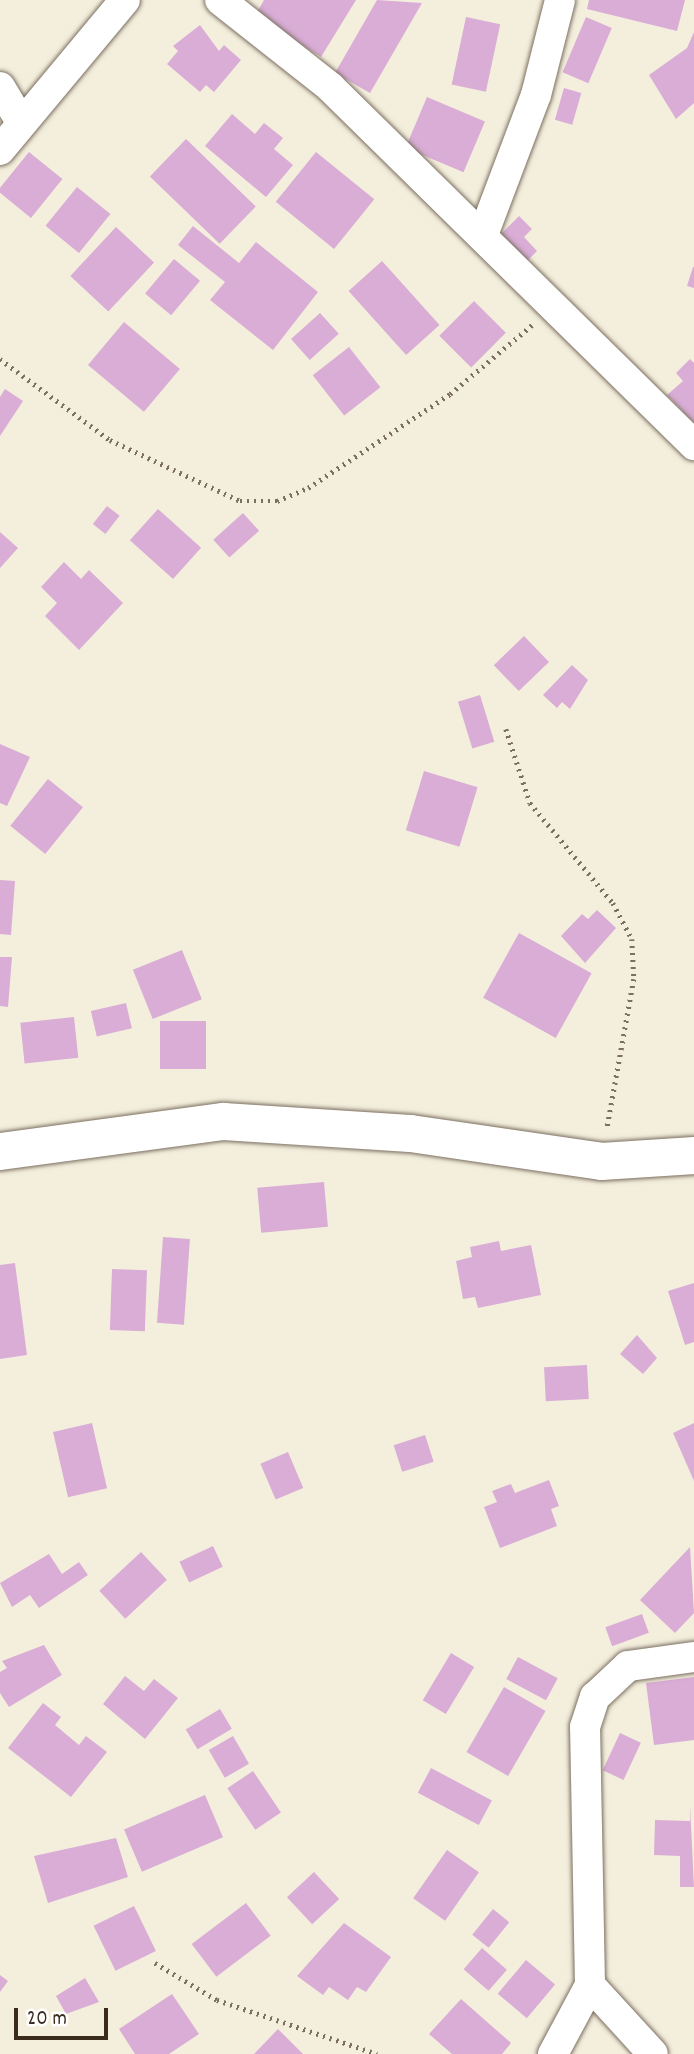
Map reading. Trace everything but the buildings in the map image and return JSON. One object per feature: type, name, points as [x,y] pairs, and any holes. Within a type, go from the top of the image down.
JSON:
[{"type":"street","points":[[0,150],[20,120],[125,0]]},
{"type":"street","points":[[220,0],[330,88],[483,235],[694,445]]},
{"type":"street","points":[[483,235],[536,95],[560,0]]},
{"type":"street","points":[[0,87],[20,120]]},
{"type":"street","points":[[0,1151],[223,1121],[410,1133],[601,1161],[694,1155]]},
{"type":"street","points":[[553,2054],[590,1986],[585,1727],[595,1697],[628,1666],[694,1657]]},
{"type":"street","points":[[590,1986],[653,2054]]},
{"type":"path","points":[[0,359],[110,440],[240,501],[277,501],[308,488],[450,394],[554,306]]},
{"type":"path","points":[[506,729],[530,803],[613,904],[632,939],[634,979],[601,1161]]},
{"type":"path","points":[[155,1963],[217,2000],[377,2054]]}]
